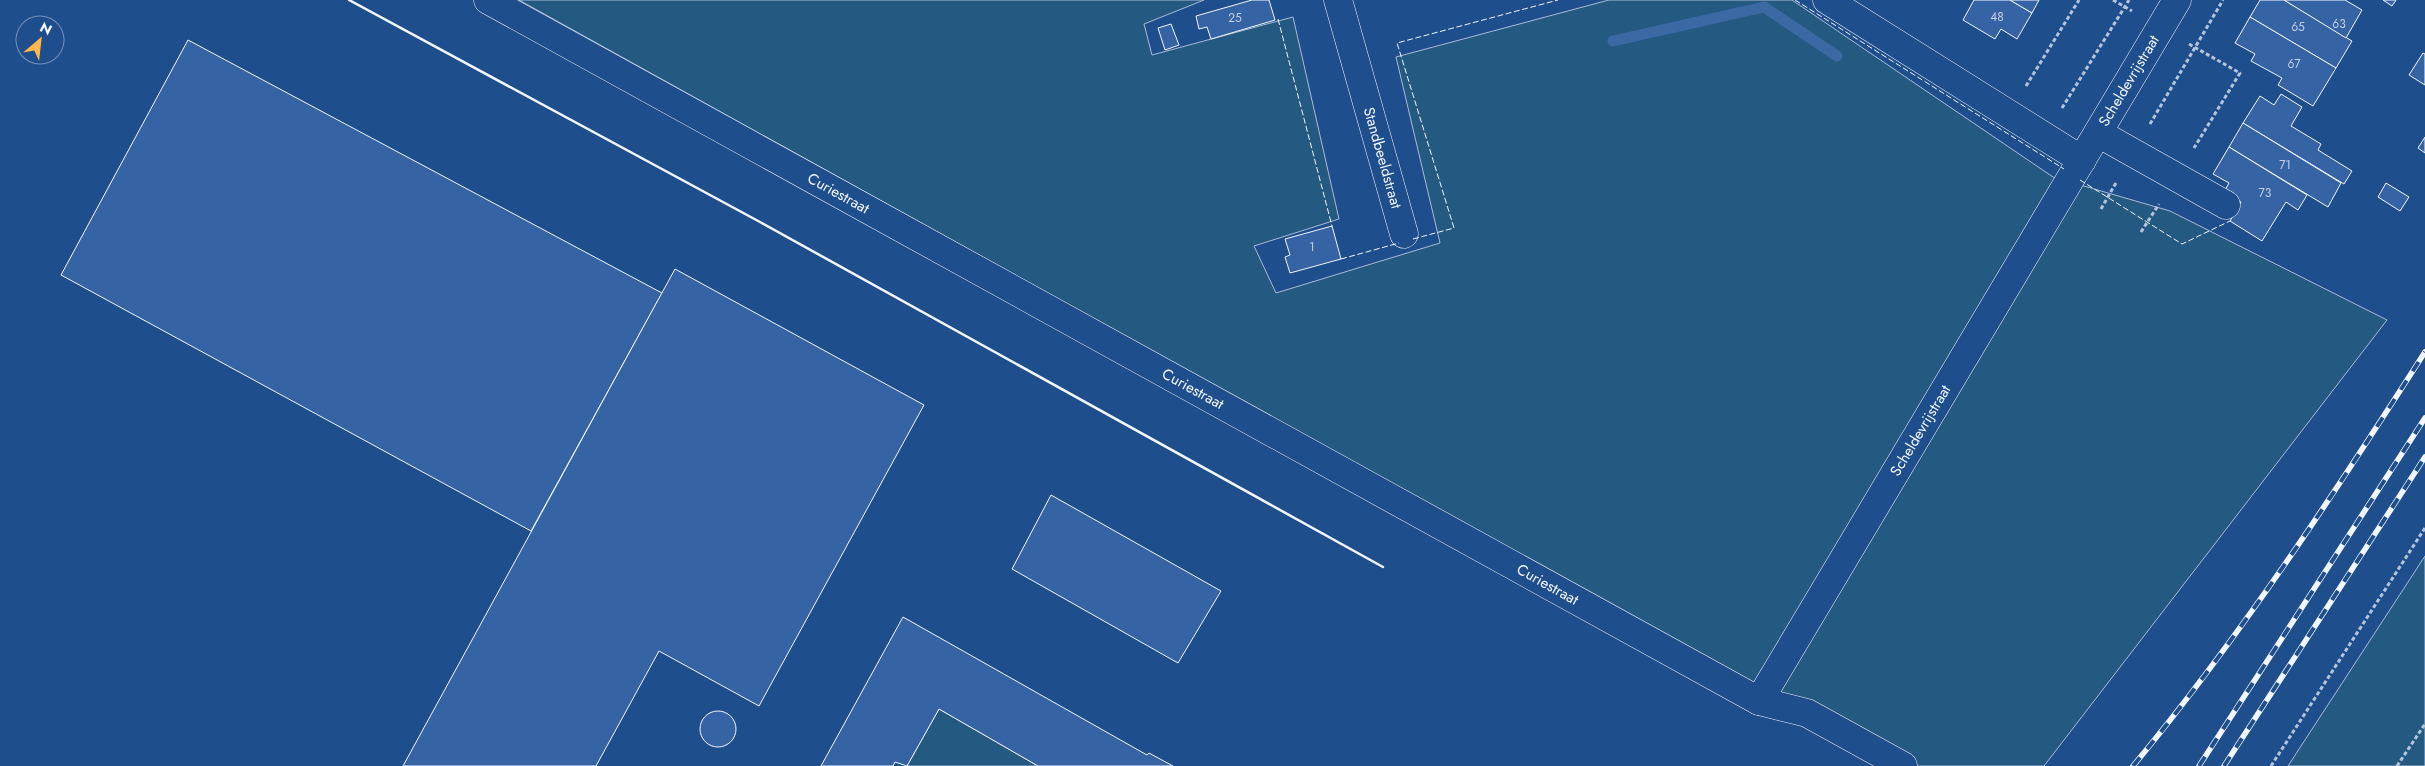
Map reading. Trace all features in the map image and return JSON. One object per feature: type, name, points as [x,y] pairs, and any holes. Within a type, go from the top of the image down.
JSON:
[{"type":"street","name":"Curiestraat","points":[[488,0],[1759,701],[1807,713],[1903,766]]},
{"type":"street","name":"Standbeeldstraat","points":[[1338,0],[1404,234]]},
{"type":"street","points":[[1827,0],[2082,160]]},
{"type":"street","name":"Scheldevrijstraat","points":[[1759,701],[2177,0]]},
{"type":"street","points":[[2098,133],[2226,206]]},
{"type":"path","points":[[2009,114],[2079,0]]},
{"type":"path","points":[[2113,0],[2240,73],[2141,232]]},
{"type":"path","points":[[2045,136],[2129,0]]},
{"type":"path","points":[[2101,209],[2223,0]]},
{"type":"path","points":[[2271,766],[2425,528]]},
{"type":"path","points":[[2397,766],[2425,724]]},
{"type":"shaded area","points":[[519,0],[1204,0],[1144,24],[1152,55],[1293,17],[1339,219],[1254,246],[1276,293],[1440,243],[1396,57],[1609,0],[1792,0],[2053,177],[2170,211],[2387,320],[2044,766],[1900,766]]},
{"type":"shaded area","points":[[2425,556],[2425,766],[2288,766]]},
{"type":"shaded area","points":[[939,709],[1038,766],[907,766]]},
{"type":"building","points":[[1252,0],[1269,0],[1275,20],[1211,39],[1207,27],[1199,29],[1196,16]]},
{"type":"building","points":[[1974,0],[2010,0],[2032,13],[2017,39],[2001,29],[1995,39],[1963,20]]},
{"type":"building","points":[[2010,0],[2039,0],[2032,13]]},
{"type":"building","points":[[2260,0],[2284,0],[2352,41],[2336,68],[2250,17]]},
{"type":"building","points":[[2284,0],[2345,0],[2362,10],[2346,38]]},
{"type":"building","points":[[2383,0],[2396,0],[2392,6]]},
{"type":"building","points":[[2250,17],[2336,68],[2313,106],[2278,85],[2282,78],[2251,61],[2255,54],[2235,43]]},
{"type":"building","points":[[1171,24],[1179,45],[1165,50],[1158,28]]},
{"type":"building","points":[[188,40],[662,293],[531,531],[61,275]]},
{"type":"building","points":[[2423,53],[2425,54],[2425,85],[2409,75]]},
{"type":"building","points":[[2281,94],[2302,107],[2291,126],[2321,144],[2318,150],[2352,171],[2344,184],[2243,123],[2260,96],[2274,105]]},
{"type":"building","points":[[2243,123],[2341,183],[2328,207],[2229,147]]},
{"type":"building","points":[[2425,137],[2425,153],[2418,148]]},
{"type":"building","points":[[2229,147],[2307,195],[2298,210],[2286,202],[2262,241],[2230,221],[2241,202],[2224,192],[2229,183],[2213,174]]},
{"type":"building","points":[[2386,183],[2409,197],[2400,211],[2378,197]]},
{"type":"building","points":[[1332,226],[1341,259],[1290,273],[1285,257],[1290,255],[1285,239]]},
{"type":"building","points":[[675,269],[924,405],[759,706],[659,651],[596,766],[403,766]]},
{"type":"building","points":[[1051,495],[1221,591],[1178,663],[1012,569]]},
{"type":"building","points":[[903,617],[1147,755],[1149,753],[1173,766],[1038,766],[939,709],[907,766],[895,762],[893,766],[821,766]]},
{"type":"building","points":[[718,711],[730,717],[736,729],[730,741],[718,747],[706,741],[700,729],[706,717]]},
{"type":"waterway","points":[[1613,41],[1764,7],[1837,56]]},
{"type":"railway","points":[[2133,766],[2173,717],[2285,564],[2425,352]]},
{"type":"railway","points":[[2199,766],[2425,418]]},
{"type":"railway","points":[[2224,766],[2425,457]]},
{"type":"fence","points":[[1413,239],[1454,228],[1397,43],[1558,0]]},
{"type":"fence","points":[[1795,0],[2064,169]]},
{"type":"fence","points":[[1278,19],[1332,226]]},
{"type":"fence","points":[[2080,180],[2182,244],[2230,221]]},
{"type":"fence","points":[[1341,259],[1399,243]]},
{"type":"wall","points":[[349,0],[760,222],[1383,567]]}]
